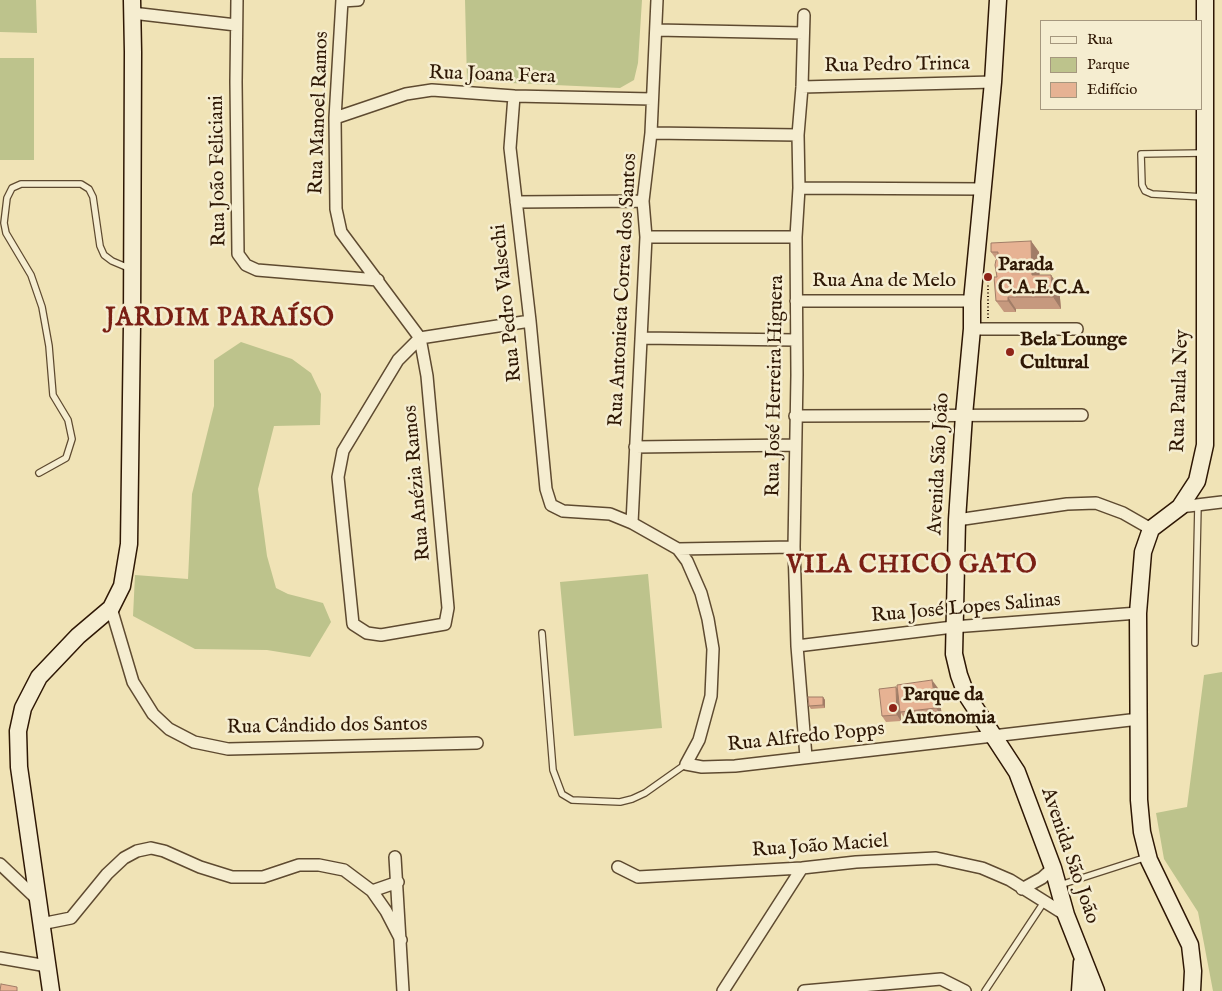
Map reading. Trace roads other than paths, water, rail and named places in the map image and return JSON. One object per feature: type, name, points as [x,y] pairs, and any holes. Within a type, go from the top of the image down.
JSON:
[{"type":"main road","name":"Avenida São João","points":[[998,0],[993,82],[972,301],[980,329],[964,415],[957,520],[953,627],[954,654],[966,694],[1017,772],[1053,868],[1066,915],[1096,991]]},
{"type":"main road","name":"Rua Paula Ney","points":[[1151,529],[1180,507],[1197,481],[1205,445],[1205,0]]},
{"type":"main road","points":[[51,991],[19,767],[18,731],[24,708],[40,677],[78,636],[111,608],[122,586],[129,544],[133,270],[132,7]]},
{"type":"main road","points":[[1151,529],[1143,552],[1138,613],[1139,800],[1142,832],[1148,856],[1190,945],[1193,990]]},
{"type":"main road","points":[[1080,991],[1082,958]]},
{"type":"street","name":"Rua João Feliciani","points":[[238,0],[236,25],[238,254],[246,265],[258,270],[378,280]]},
{"type":"street","points":[[342,1],[358,0]]},
{"type":"street","name":"Rua Antonieta Correa dos Santos","points":[[632,523],[646,237],[643,201],[651,133],[657,0]]},
{"type":"street","name":"Rua Manoel Ramos","points":[[342,1],[335,118],[336,210],[341,232],[420,338]]},
{"type":"street","points":[[132,7],[236,25]]},
{"type":"street","name":"Rua José Herreira Higuera","points":[[804,15],[802,87],[798,135],[799,188],[796,237],[797,375],[794,444],[794,547],[798,646],[806,757]]},
{"type":"street","points":[[656,30],[803,33]]},
{"type":"street","name":"Rua Pedro Trinca","points":[[802,87],[993,82]]},
{"type":"street","name":"Rua Joana Fera","points":[[335,118],[406,94],[432,90],[514,96],[652,99]]},
{"type":"street","name":"Rua Pedro Valsechi","points":[[514,96],[510,148],[530,321],[546,489],[551,505],[563,511],[610,514],[632,523]]},
{"type":"street","points":[[651,133],[798,135]]},
{"type":"street","points":[[799,188],[982,189]]},
{"type":"street","points":[[516,202],[643,201]]},
{"type":"street","points":[[646,237],[796,237]]},
{"type":"street","name":"Rua Ana de Melo","points":[[796,301],[972,301]]},
{"type":"street","points":[[420,338],[530,321]]},
{"type":"street","points":[[980,329],[1077,329]]},
{"type":"street","name":"Rua Anézia Ramos","points":[[420,338],[427,376],[448,608],[445,624],[381,635],[367,633],[353,624],[338,477],[343,451],[398,360],[420,338]]},
{"type":"street","points":[[641,338],[796,340]]},
{"type":"street","points":[[795,416],[1082,415]]},
{"type":"street","points":[[636,447],[794,444]]},
{"type":"street","points":[[1180,507],[1222,502]]},
{"type":"street","points":[[957,520],[1067,504],[1096,503],[1123,513],[1151,529]]},
{"type":"street","points":[[632,523],[678,550],[687,561],[701,593],[708,619],[713,649],[710,696],[699,740],[686,764]]},
{"type":"street","points":[[678,550],[794,547]]},
{"type":"street","name":"Rua Cândido dos Santos","points":[[111,608],[133,682],[153,714],[163,724],[194,742],[228,749],[476,743]]},
{"type":"street","name":"Rua José Lopes Salinas","points":[[798,646],[953,627],[1138,613]]},
{"type":"street","name":"Rua Alfredo Popps","points":[[686,764],[702,767],[735,766],[1139,719]]},
{"type":"street","points":[[41,924],[71,918],[107,874],[124,858],[137,851],[151,848],[164,851],[200,867],[232,877],[263,877],[299,865],[319,864],[344,870],[372,891],[386,911],[401,940]]},
{"type":"street","points":[[396,857],[403,991]]},
{"type":"street","name":"Rua João Maciel","points":[[618,867],[638,877],[936,858],[982,868],[1010,880],[1066,915]]},
{"type":"street","points":[[0,864],[38,900]]},
{"type":"street","points":[[723,991],[802,868]]},
{"type":"street","points":[[1022,889],[1042,878],[1053,868]]},
{"type":"street","points":[[372,891],[398,882]]},
{"type":"street","points":[[0,958],[47,966]]},
{"type":"street","points":[[804,991],[941,979],[959,990]]},
{"type":"lane","points":[[1204,197],[1152,194],[1145,191],[1142,184],[1141,154],[1205,153]]},
{"type":"lane","points":[[39,473],[66,458],[72,439],[68,420],[53,395],[49,346],[42,308],[31,275],[6,233],[4,223],[7,198],[12,188],[21,184],[81,184],[89,189],[93,197],[100,246],[104,254],[112,261],[133,270]]},
{"type":"lane","points":[[1195,643],[1198,505]]},
{"type":"lane","points":[[542,633],[553,770],[562,794],[572,800],[620,802],[644,793],[686,764]]},
{"type":"lane","points":[[1058,886],[1148,856]]},
{"type":"lane","points":[[985,991],[1044,902]]},
{"type":"place","name":"Parada C.A.E.C.A.","points":[[988,277]]},
{"type":"place","name":"Bela Lounge Cultural","points":[[1010,352]]},
{"type":"place","name":"Parque da Autonomia","points":[[893,708]]},
{"type":"district","name":"JARDIM PARAÍSO","points":[[220,320]]},
{"type":"district","name":"VILA CHICO GATO","points":[[912,567]]}]
